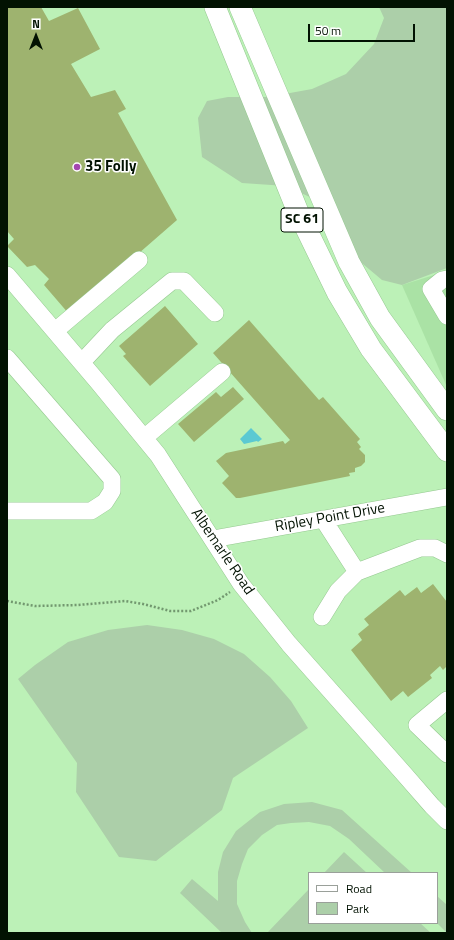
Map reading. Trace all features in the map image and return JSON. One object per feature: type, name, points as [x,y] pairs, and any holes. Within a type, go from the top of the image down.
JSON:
[{"type":"main road","name":"SC 61","points":[[215,7],[298,212],[337,292],[370,349],[447,451]]},
{"type":"main road","name":"SC 61","points":[[240,7],[349,262],[380,318],[443,405]]},
{"type":"street","points":[[55,331],[139,260]]},
{"type":"street","name":"Albemarle Road","points":[[7,275],[82,362],[158,455],[241,584],[289,644],[432,806],[447,821]]},
{"type":"street","points":[[447,279],[442,280],[431,290],[447,316]]},
{"type":"street","points":[[82,362],[112,330],[172,281],[184,281],[215,313]]},
{"type":"street","points":[[7,358],[112,479],[112,491],[105,502],[92,511],[7,511]]},
{"type":"street","points":[[144,438],[222,372]]},
{"type":"street","name":"Ripley Point Drive","points":[[213,540],[447,497]]},
{"type":"street","points":[[323,519],[357,572]]},
{"type":"street","points":[[322,617],[338,591],[357,572],[420,548],[435,548],[447,554]]},
{"type":"street","points":[[447,700],[417,725],[447,754]]},
{"type":"path","points":[[7,601],[35,606],[78,605],[125,601],[170,611],[191,611],[218,600],[241,584]]},
{"type":"shaded area","points":[[447,271],[447,387],[402,285]]},
{"type":"green space","points":[[379,7],[447,7],[447,268],[402,285],[382,280],[351,254],[314,199],[286,186],[242,183],[202,157],[198,118],[207,101],[228,97],[268,97],[312,89],[346,74],[374,44],[384,18]]},
{"type":"green space","points":[[147,625],[182,630],[214,639],[244,654],[270,677],[291,701],[308,728],[233,778],[222,810],[156,861],[119,857],[76,792],[77,763],[18,679],[68,642],[108,630]]},
{"type":"green space","points":[[312,802],[342,810],[411,872],[384,872],[349,839],[330,826],[309,822],[277,825],[262,835],[248,849],[237,881],[237,904],[252,933],[222,933],[180,893],[192,879],[218,901],[218,872],[223,852],[236,831],[260,812],[284,804]]},
{"type":"green space","points":[[344,852],[366,872],[325,872]]},
{"type":"green space","points":[[308,890],[308,924],[421,924],[431,933],[269,933],[268,932]]},
{"type":"green space","points":[[438,897],[447,905],[447,933],[438,924]]},
{"type":"water","points":[[251,428],[262,439],[258,442],[244,444],[240,439]]},
{"type":"building","name":"35 Folly","points":[[7,7],[41,7],[49,21],[78,8],[100,49],[71,64],[91,97],[115,90],[126,109],[118,113],[177,220],[69,314],[44,285],[49,279],[35,265],[27,267],[7,246],[14,239],[7,231]]},
{"type":"building","points":[[165,306],[198,344],[150,386],[123,356],[126,354],[119,346]]},
{"type":"building","points":[[249,320],[319,400],[323,397],[360,439],[357,442],[361,447],[359,449],[365,455],[365,462],[361,466],[355,468],[355,472],[349,473],[350,476],[240,498],[236,498],[222,483],[229,476],[216,461],[226,453],[283,441],[285,444],[290,440],[213,353]]},
{"type":"building","points":[[233,387],[244,399],[194,442],[178,424],[216,392],[221,397]]},
{"type":"building","points":[[433,584],[447,602],[447,666],[443,670],[440,666],[430,675],[432,678],[408,697],[403,691],[391,701],[351,650],[362,640],[358,634],[369,625],[364,619],[400,590],[405,596],[417,587],[421,593]]},
{"type":"place","name":"35 Folly","points":[[77,167]]}]
